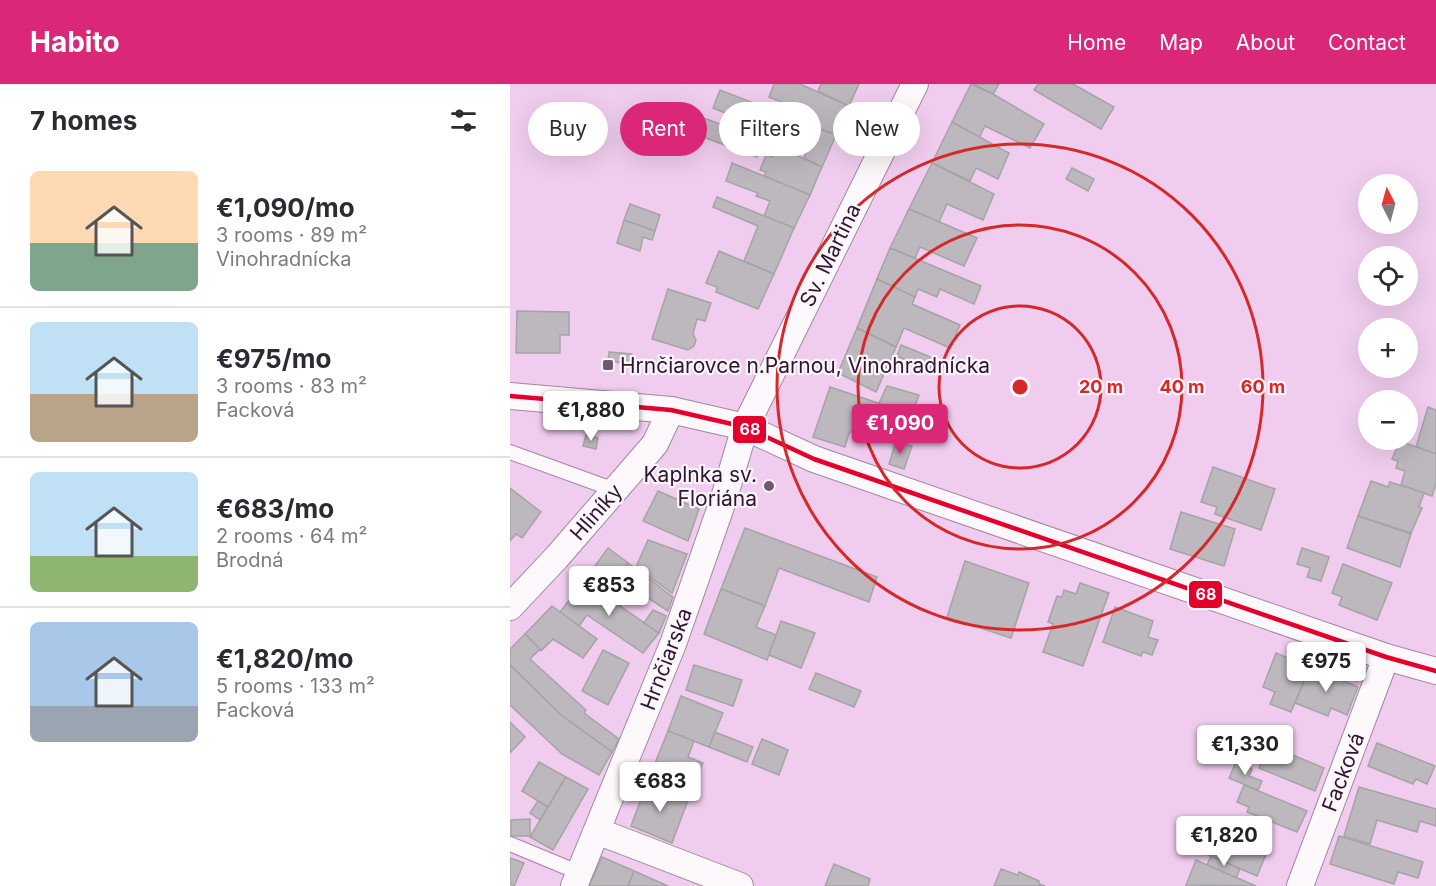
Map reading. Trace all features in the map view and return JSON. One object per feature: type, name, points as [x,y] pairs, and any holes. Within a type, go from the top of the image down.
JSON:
[{"type":"street","name":"Sv. Martina","points":[[745,427],[915,84]]},
{"type":"street","points":[[510,396],[670,410],[745,427],[814,459],[1386,657],[1436,671]]},
{"type":"street","name":"Hliníky","points":[[510,607],[557,557],[654,444],[670,410]]},
{"type":"street","name":"Hrnčiarska","points":[[577,879],[673,644],[724,498],[745,427]]},
{"type":"street","name":"Facková","points":[[1300,886],[1386,657]]},
{"type":"street","points":[[597,831],[740,886]]},
{"type":"lane","points":[[510,452],[615,490]]},
{"type":"lane","points":[[510,844],[577,879]]},
{"type":"building","points":[[774,84],[800,84],[840,102],[833,102],[833,134],[821,129],[821,102],[781,102],[769,97]]},
{"type":"building","points":[[821,84],[859,84],[851,102],[841,102],[818,91]]},
{"type":"building","points":[[971,84],[993,94],[1044,124],[1030,148],[985,126],[979,138],[952,122]]},
{"type":"building","points":[[973,84],[999,84],[993,94]]},
{"type":"building","points":[[1038,84],[1073,84],[1114,107],[1101,129],[1034,90]]},
{"type":"building","points":[[720,90],[751,102],[719,102],[719,110],[713,108]]},
{"type":"building","points":[[707,119],[719,124],[719,143],[707,138]]},
{"type":"building","points":[[952,122],[1009,153],[998,179],[976,168],[970,181],[932,163]]},
{"type":"building","points":[[821,129],[833,134],[833,142],[822,167],[804,158],[805,156],[821,156]]},
{"type":"building","points":[[766,156],[798,156],[822,167],[810,195],[764,176],[766,172],[760,170]]},
{"type":"building","points":[[732,163],[810,195],[794,228],[764,216],[770,201],[756,196],[758,193],[726,181]]},
{"type":"building","points":[[932,163],[994,194],[983,220],[947,204],[939,222],[909,209]]},
{"type":"building","points":[[1072,168],[1094,179],[1088,191],[1066,179]]},
{"type":"building","points":[[717,197],[794,228],[774,274],[744,261],[758,226],[713,207]]},
{"type":"building","points":[[630,204],[660,215],[655,231],[624,220]]},
{"type":"building","points":[[909,209],[977,238],[964,266],[920,247],[915,258],[890,248]]},
{"type":"building","points":[[624,220],[655,231],[652,240],[643,237],[640,251],[617,243]]},
{"type":"building","points":[[890,248],[981,286],[974,304],[940,289],[937,297],[918,289],[915,297],[877,279]]},
{"type":"building","points":[[719,251],[774,274],[758,309],[716,292],[717,287],[706,283]]},
{"type":"building","points":[[877,279],[915,297],[912,304],[960,325],[950,348],[904,328],[896,347],[857,328]]},
{"type":"building","points":[[668,289],[711,303],[705,321],[697,319],[693,334],[696,340],[694,346],[688,350],[652,339]]},
{"type":"building","points":[[517,311],[569,312],[569,335],[560,335],[560,353],[516,353]]},
{"type":"building","points":[[857,328],[896,347],[876,392],[838,373]]},
{"type":"building","points":[[901,345],[935,359],[929,371],[897,356]]},
{"type":"building","points":[[609,352],[632,354],[631,364],[608,361]]},
{"type":"building","points":[[887,386],[919,395],[912,414],[879,403]]},
{"type":"building","points":[[830,387],[908,413],[899,442],[856,429],[849,433],[845,447],[813,437]]},
{"type":"building","points":[[1428,407],[1436,410],[1436,454],[1418,448]]},
{"type":"building","points":[[586,435],[598,438],[596,449],[583,446]]},
{"type":"building","points":[[896,441],[912,446],[904,469],[889,464]]},
{"type":"building","points":[[1418,448],[1436,454],[1436,484],[1432,496],[1401,485],[1405,471],[1396,468],[1398,461],[1392,459],[1396,450],[1418,450]]},
{"type":"building","points":[[1213,467],[1275,489],[1261,530],[1215,514],[1217,507],[1201,502]]},
{"type":"building","name":"Kaplnka sv. Floriána","points":[[772,481],[773,489],[766,491],[764,483]]},
{"type":"building","points":[[1371,481],[1388,487],[1390,482],[1424,493],[1419,507],[1422,508],[1411,533],[1358,516]]},
{"type":"building","points":[[510,488],[541,512],[522,538],[516,534],[510,541]]},
{"type":"building","points":[[658,491],[699,509],[688,541],[643,521]]},
{"type":"building","points":[[1181,512],[1235,529],[1224,566],[1170,549]]},
{"type":"building","points":[[1358,516],[1411,534],[1400,567],[1347,548]]},
{"type":"building","points":[[745,528],[877,577],[869,602],[779,568],[765,606],[721,589]]},
{"type":"building","points":[[648,540],[687,554],[672,593],[636,567]]},
{"type":"building","points":[[608,548],[628,563],[603,595],[584,581]]},
{"type":"building","points":[[1302,548],[1329,557],[1321,581],[1307,577],[1310,568],[1297,564]]},
{"type":"building","points":[[965,561],[1029,583],[1011,638],[947,617]]},
{"type":"building","points":[[628,563],[673,597],[668,611],[633,588],[621,606],[603,595]]},
{"type":"building","points":[[1343,564],[1392,583],[1377,620],[1339,605],[1342,597],[1332,593]]},
{"type":"building","points":[[584,581],[659,633],[643,653],[587,615],[579,626],[560,612]]},
{"type":"building","points":[[1080,583],[1109,593],[1083,666],[1043,652],[1053,624],[1048,622],[1057,596],[1062,597],[1064,590],[1076,594]]},
{"type":"building","points":[[721,589],[765,606],[756,627],[776,635],[767,660],[704,634]]},
{"type":"building","points":[[552,606],[597,639],[583,658],[553,639],[541,651],[525,634]]},
{"type":"building","points":[[1115,607],[1153,621],[1148,637],[1158,640],[1152,655],[1143,652],[1141,656],[1103,642]]},
{"type":"building","points":[[653,610],[666,616],[659,633],[644,623]]},
{"type":"building","points":[[781,621],[815,633],[801,668],[769,655]]},
{"type":"building","points":[[525,634],[540,649],[530,659],[586,710],[584,713],[619,739],[612,752],[561,715],[510,665],[510,649]]},
{"type":"building","points":[[603,650],[629,663],[608,705],[582,691]]},
{"type":"building","points":[[1276,653],[1310,667],[1291,712],[1270,704],[1275,692],[1263,687]]},
{"type":"building","points":[[510,665],[561,715],[612,752],[599,775],[562,754],[510,705]]},
{"type":"building","points":[[694,665],[742,680],[733,706],[686,690]]},
{"type":"building","points":[[1310,667],[1358,687],[1347,715],[1331,708],[1328,716],[1295,703]]},
{"type":"building","points":[[816,673],[861,691],[854,707],[809,689]]},
{"type":"building","points":[[681,696],[723,713],[709,747],[668,731]]},
{"type":"building","points":[[510,722],[525,737],[510,753]]},
{"type":"building","points":[[668,731],[694,741],[688,757],[703,763],[688,800],[647,783]]},
{"type":"building","points":[[715,732],[753,747],[747,762],[709,747]]},
{"type":"building","points":[[1249,737],[1324,768],[1315,791],[1259,768],[1263,757],[1244,749]]},
{"type":"building","points":[[762,739],[788,750],[779,775],[752,764]]},
{"type":"building","points":[[1377,743],[1435,766],[1427,784],[1416,779],[1413,784],[1368,766]]},
{"type":"building","points":[[539,762],[566,777],[548,807],[522,791]]},
{"type":"building","points":[[1236,762],[1252,769],[1249,776],[1262,781],[1258,790],[1229,778]]},
{"type":"building","points":[[566,777],[588,789],[553,850],[530,837]]},
{"type":"building","points":[[647,783],[688,800],[672,843],[631,826]]},
{"type":"building","points":[[1244,785],[1307,811],[1297,832],[1247,812],[1249,807],[1237,802]]},
{"type":"building","points":[[1359,787],[1436,809],[1436,826],[1420,821],[1417,832],[1377,820],[1370,844],[1344,836]]},
{"type":"building","points":[[538,801],[548,807],[540,820],[530,813]]},
{"type":"building","points":[[530,819],[530,836],[511,836],[511,820]]},
{"type":"building","points":[[1220,823],[1270,845],[1257,876],[1206,854]]},
{"type":"building","points":[[1339,836],[1423,862],[1418,878],[1398,872],[1394,884],[1330,864]]},
{"type":"building","points":[[1211,856],[1240,869],[1236,878],[1207,865]]},
{"type":"building","points":[[602,857],[634,871],[628,886],[589,886]]},
{"type":"building","points":[[510,858],[524,863],[514,886],[510,884]]},
{"type":"building","points":[[1196,860],[1207,865],[1256,886],[1186,885]]},
{"type":"building","points":[[834,864],[870,879],[868,886],[825,886]]},
{"type":"building","points":[[1001,869],[1018,875],[1019,872],[1045,886],[994,886]]},
{"type":"building","points":[[634,871],[668,886],[628,886]]},
{"type":"transit line","name":"68","points":[[510,396],[671,410],[745,427],[814,459],[1386,657],[1436,671]]},
{"type":"place","name":"Hrnčiarovce n.Parnou, Vinohradnícka","points":[[608,365]]},
{"type":"place","name":"Kaplnka sv. Floriána","points":[[769,486]]}]
